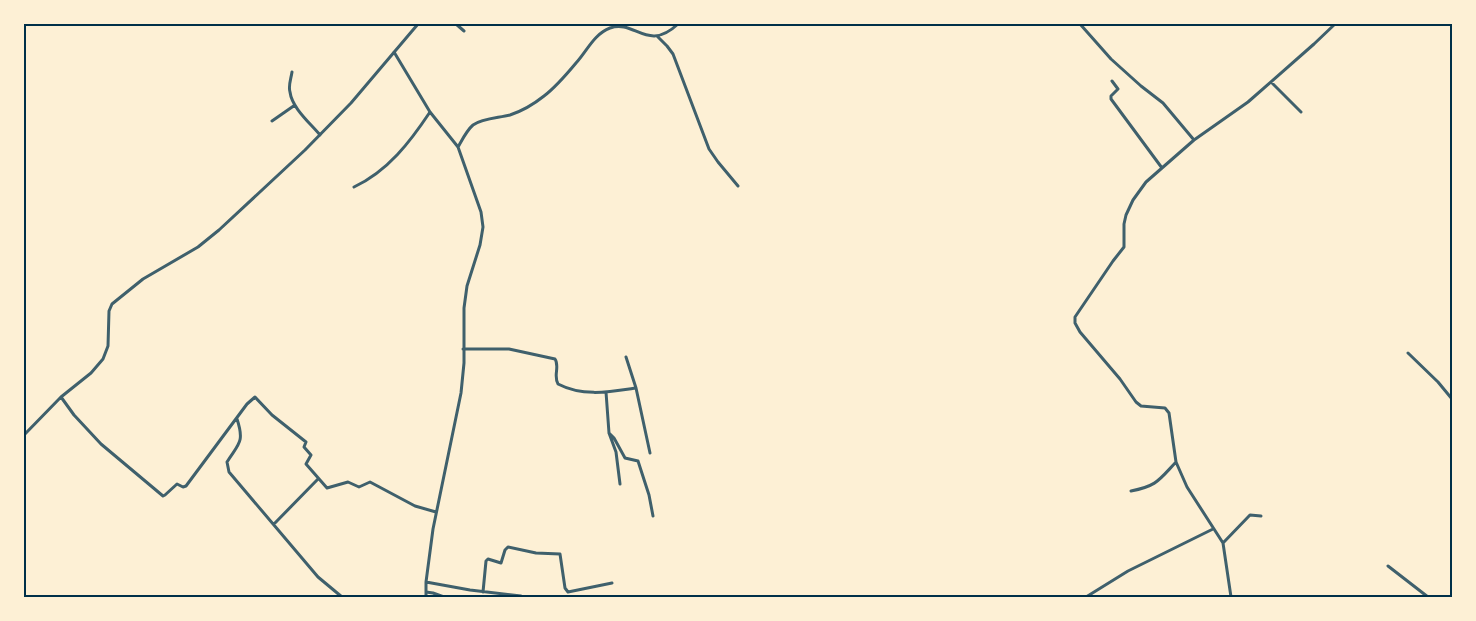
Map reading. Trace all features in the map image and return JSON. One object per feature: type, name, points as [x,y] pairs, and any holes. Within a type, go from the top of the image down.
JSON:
[{"type":"street","points":[[24,435],[61,397],[91,373],[103,359],[108,346],[109,311],[112,304],[143,279],[208,240],[320,135],[351,103],[418,24]]},
{"type":"street","points":[[456,24],[464,31]]},
{"type":"street","points":[[458,147],[473,125],[517,113],[542,97],[577,63],[591,42],[606,30],[613,27],[623,27],[648,36],[657,36],[678,24]]},
{"type":"street","points":[[1080,24],[1111,59],[1163,103],[1194,140]]},
{"type":"street","points":[[1231,597],[1223,543],[1187,487],[1176,462],[1170,413],[1165,408],[1141,406],[1136,402],[1120,379],[1080,332],[1075,323],[1077,313],[1125,245],[1124,224],[1133,200],[1146,182],[1194,140],[1248,102],[1335,24]]},
{"type":"street","points":[[657,36],[673,54],[709,149],[738,186]]},
{"type":"street","points":[[394,52],[430,112],[458,147],[481,212],[483,227],[466,293],[462,325],[464,363],[460,393],[436,512],[426,582],[426,597]]},
{"type":"street","points":[[292,72],[289,85],[290,94],[295,105],[320,135]]},
{"type":"street","points":[[1112,81],[1118,89],[1110,96],[1110,99],[1162,168]]},
{"type":"street","points":[[1271,82],[1301,112]]},
{"type":"street","points":[[272,121],[295,105]]},
{"type":"street","points":[[354,187],[375,175],[397,156],[430,112]]},
{"type":"street","points":[[463,349],[510,350],[555,359],[557,362],[556,381],[559,384],[581,392],[606,392],[636,388]]},
{"type":"street","points":[[1408,353],[1438,382],[1452,399]]},
{"type":"street","points":[[626,357],[636,388],[650,453]]},
{"type":"street","points":[[606,392],[609,432],[616,452],[620,484]]},
{"type":"street","points":[[61,397],[74,415],[101,444],[163,496],[176,484],[182,487],[186,486],[249,401],[257,398],[272,414],[306,442],[304,447],[311,456],[306,464],[328,488],[348,482],[359,487],[370,482],[412,504],[436,512]]},
{"type":"street","points":[[237,418],[241,432],[241,442],[227,462],[228,470],[318,577],[342,597]]},
{"type":"street","points":[[609,432],[625,458],[636,459],[639,462],[653,516]]},
{"type":"street","points":[[1130,491],[1153,484],[1166,474],[1176,462]]},
{"type":"street","points":[[274,524],[318,479]]},
{"type":"street","points":[[1223,543],[1250,515],[1261,516]]},
{"type":"street","points":[[1086,597],[1128,570],[1213,529]]},
{"type":"street","points":[[483,592],[486,561],[488,559],[501,563],[508,547],[536,553],[560,554],[564,588],[568,592],[612,583]]},
{"type":"street","points":[[1388,566],[1428,597]]},
{"type":"street","points":[[426,582],[483,592],[521,596]]},
{"type":"street","points":[[426,592],[444,597]]}]
